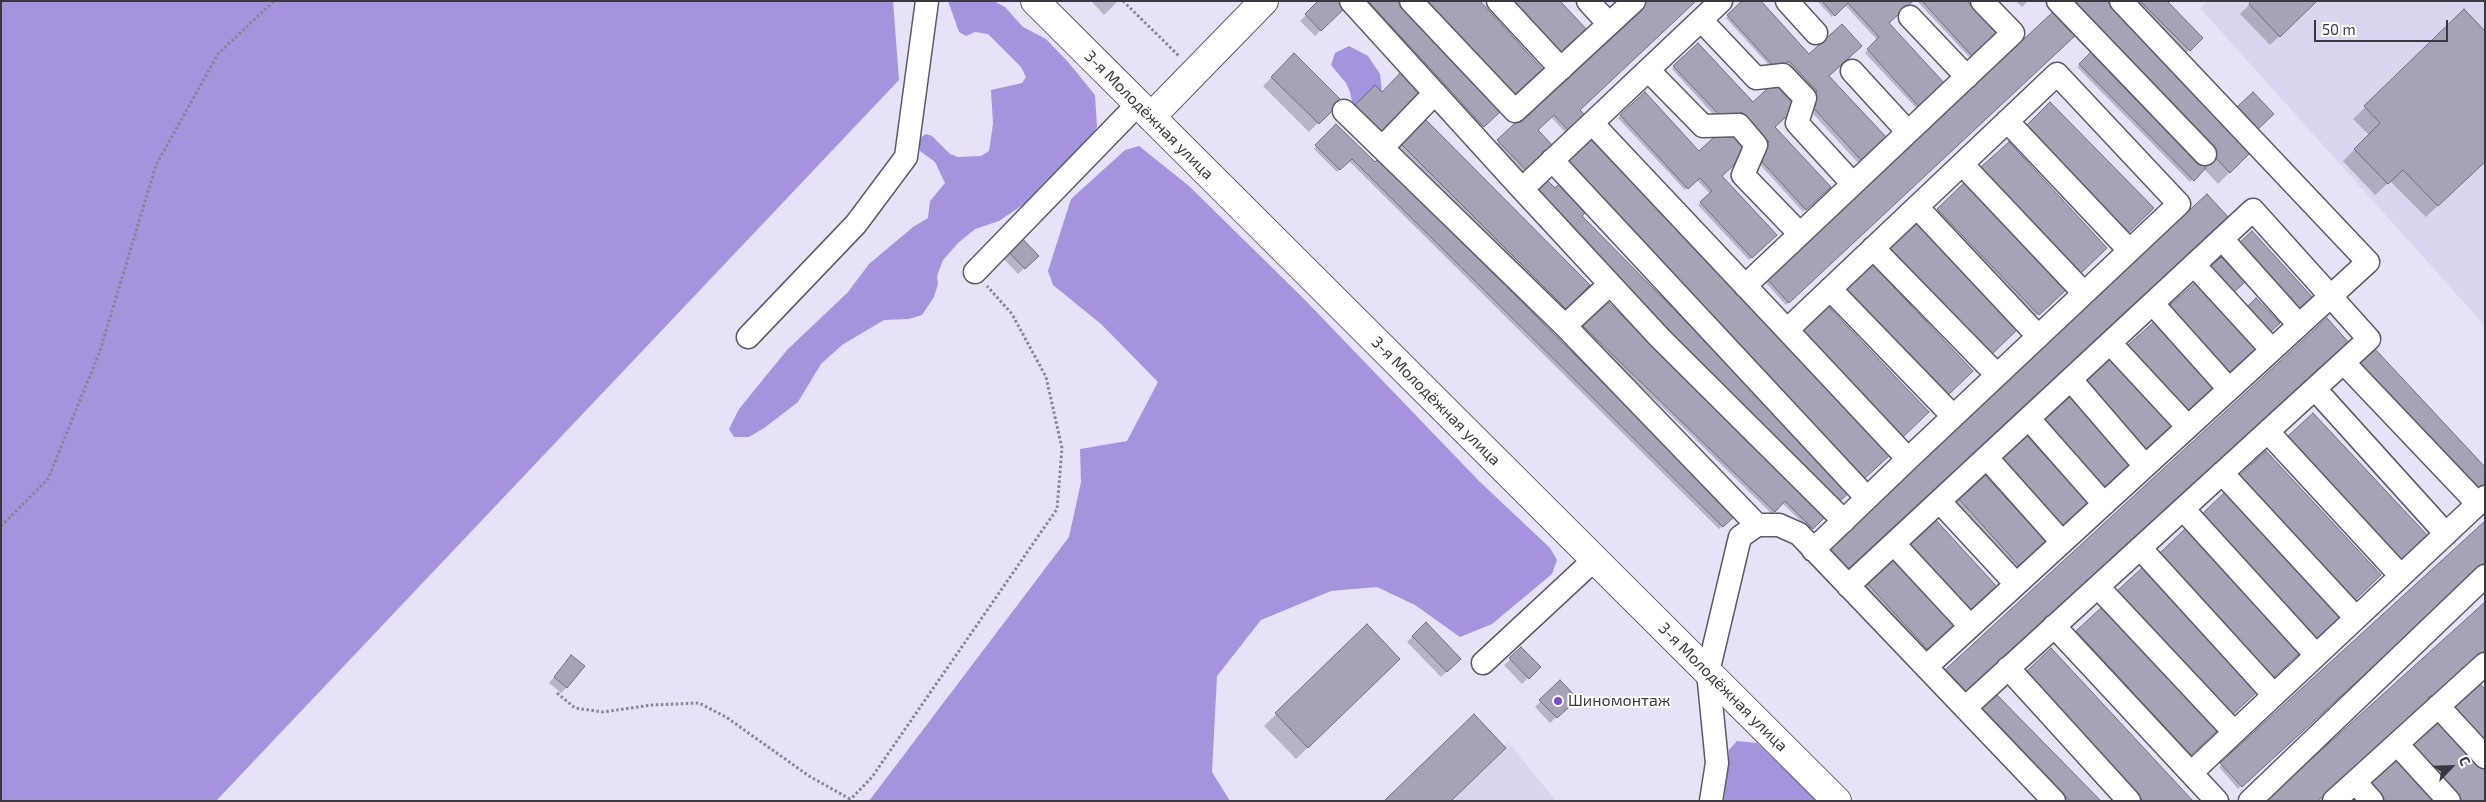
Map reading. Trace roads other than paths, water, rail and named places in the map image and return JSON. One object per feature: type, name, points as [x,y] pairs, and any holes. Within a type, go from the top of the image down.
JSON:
[{"type":"main road","name":"3-я Молодёжная улица","points":[[1036,1],[1836,801]]},
{"type":"main road","points":[[1145,110],[1195,72],[1262,2]]},
{"type":"street","points":[[748,337],[856,224],[906,157],[927,1]]},
{"type":"street","points":[[1351,1],[1660,338],[1844,521]]},
{"type":"street","points":[[1412,1],[1515,111],[1634,1]]},
{"type":"street","points":[[1498,1],[1561,69]]},
{"type":"street","points":[[1588,1],[1609,24]]},
{"type":"street","points":[[1522,189],[1721,1]]},
{"type":"street","points":[[1786,1],[1816,33]]},
{"type":"street","points":[[1745,286],[2013,33],[1982,1]]},
{"type":"street","points":[[2058,1],[2205,154]]},
{"type":"street","points":[[1926,667],[2368,262],[2121,1]]},
{"type":"street","points":[[1910,17],[1967,76]]},
{"type":"street","points":[[1701,20],[1756,78],[1783,75],[1804,98],[1797,123],[1853,184]]},
{"type":"street","points":[[1648,70],[1703,126],[1739,125],[1756,145],[1743,175],[1800,234]]},
{"type":"street","points":[[1852,71],[1908,132]]},
{"type":"street","points":[[1786,330],[2057,74],[2179,204],[1813,550]]},
{"type":"street","points":[[1382,148],[1435,93]]},
{"type":"street","points":[[976,272],[1145,110]]},
{"type":"street","points":[[1344,111],[1565,326],[1757,525]]},
{"type":"street","points":[[2007,121],[2129,250]]},
{"type":"street","points":[[1592,123],[1908,459]]},
{"type":"street","points":[[1552,160],[1867,498]]},
{"type":"street","points":[[1962,164],[2084,293]]},
{"type":"street","points":[[1917,207],[2038,336]]},
{"type":"street","points":[[1848,586],[2253,210],[2370,339],[1965,708]]},
{"type":"street","points":[[2222,239],[2299,325]]},
{"type":"street","points":[[1874,248],[1998,375]]},
{"type":"street","points":[[2194,265],[2272,350]]},
{"type":"street","points":[[1565,326],[1610,284]]},
{"type":"street","points":[[1830,289],[1953,416]]},
{"type":"street","points":[[2153,304],[2229,389]]},
{"type":"street","points":[[2110,343],[2188,427]]},
{"type":"street","points":[[2190,773],[2481,501],[2344,363]]},
{"type":"street","points":[[2071,380],[2145,466]]},
{"type":"street","points":[[2315,389],[2446,534]]},
{"type":"street","points":[[2029,419],[2104,504]]},
{"type":"street","points":[[2268,432],[2400,576]]},
{"type":"street","points":[[1987,458],[2062,542]]},
{"type":"street","points":[[2222,473],[2356,618]]},
{"type":"street","points":[[1940,502],[2016,584]]},
{"type":"street","points":[[2184,509],[2316,655]]},
{"type":"street","points":[[1711,801],[1717,763],[1708,672],[1740,537],[1757,525],[1779,525],[1799,534],[2054,801]]},
{"type":"street","points":[[1894,544],[1970,626]]},
{"type":"street","points":[[2140,548],[2274,695]]},
{"type":"street","points":[[1483,663],[1595,559]]},
{"type":"street","points":[[2250,801],[2485,576]]},
{"type":"street","points":[[2098,587],[2234,732]]},
{"type":"street","points":[[2054,626],[2217,801]]},
{"type":"street","points":[[2008,668],[2129,801]]},
{"type":"street","points":[[2334,801],[2438,706],[2483,670]]},
{"type":"street","points":[[2438,706],[2485,757]]},
{"type":"street","points":[[2397,744],[2448,801]]},
{"type":"street","points":[[2355,782],[2372,801]]},
{"type":"place","name":"Шиномонтаж","points":[[1558,701]]}]
